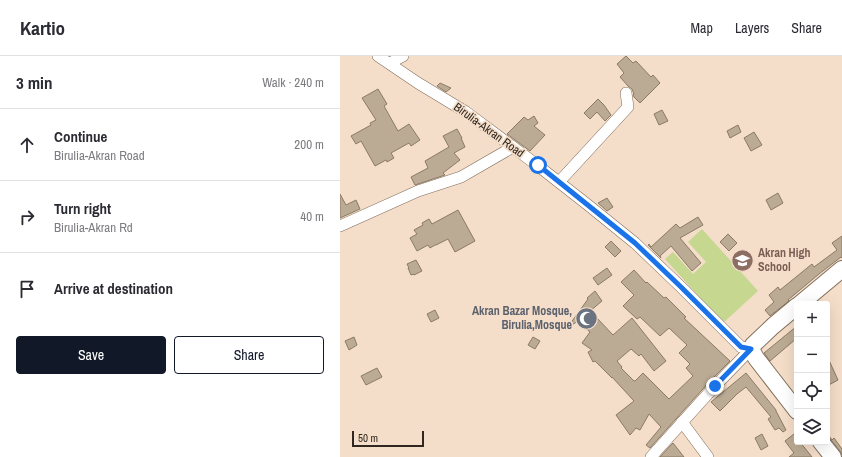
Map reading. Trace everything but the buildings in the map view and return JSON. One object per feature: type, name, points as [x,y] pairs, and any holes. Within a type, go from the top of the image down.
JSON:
[{"type":"highway","points":[[804,301],[842,269]]},
{"type":"highway","points":[[751,349],[753,345],[773,326],[794,308]]},
{"type":"highway","name":"Birulia-Akran Road","points":[[751,349],[756,358],[795,409]]},
{"type":"highway","points":[[823,445],[833,457]]},
{"type":"street","name":"Birulia-Akran Road","points":[[378,56],[418,83],[466,112],[559,182],[635,243],[741,347],[751,349]]},
{"type":"street","points":[[390,63],[403,56]]},
{"type":"street","points":[[559,182],[628,107],[626,93]]},
{"type":"street","points":[[340,226],[418,191],[461,177],[513,146]]},
{"type":"street","points":[[651,457],[715,386],[751,349]]},
{"type":"street","points":[[682,422],[708,457]]},
{"type":"green space","points":[[702,229],[758,291],[723,323],[665,259],[673,252],[693,274],[706,262],[688,242]]},
{"type":"place","name":"Akran High School","points":[[743,260]]},
{"type":"place","name":"Akran Bazar Mosque, Birulia,Mosque","points":[[587,318]]},
{"type":"route","points":[[538,165],[635,243],[741,347],[751,349],[715,386]]}]
